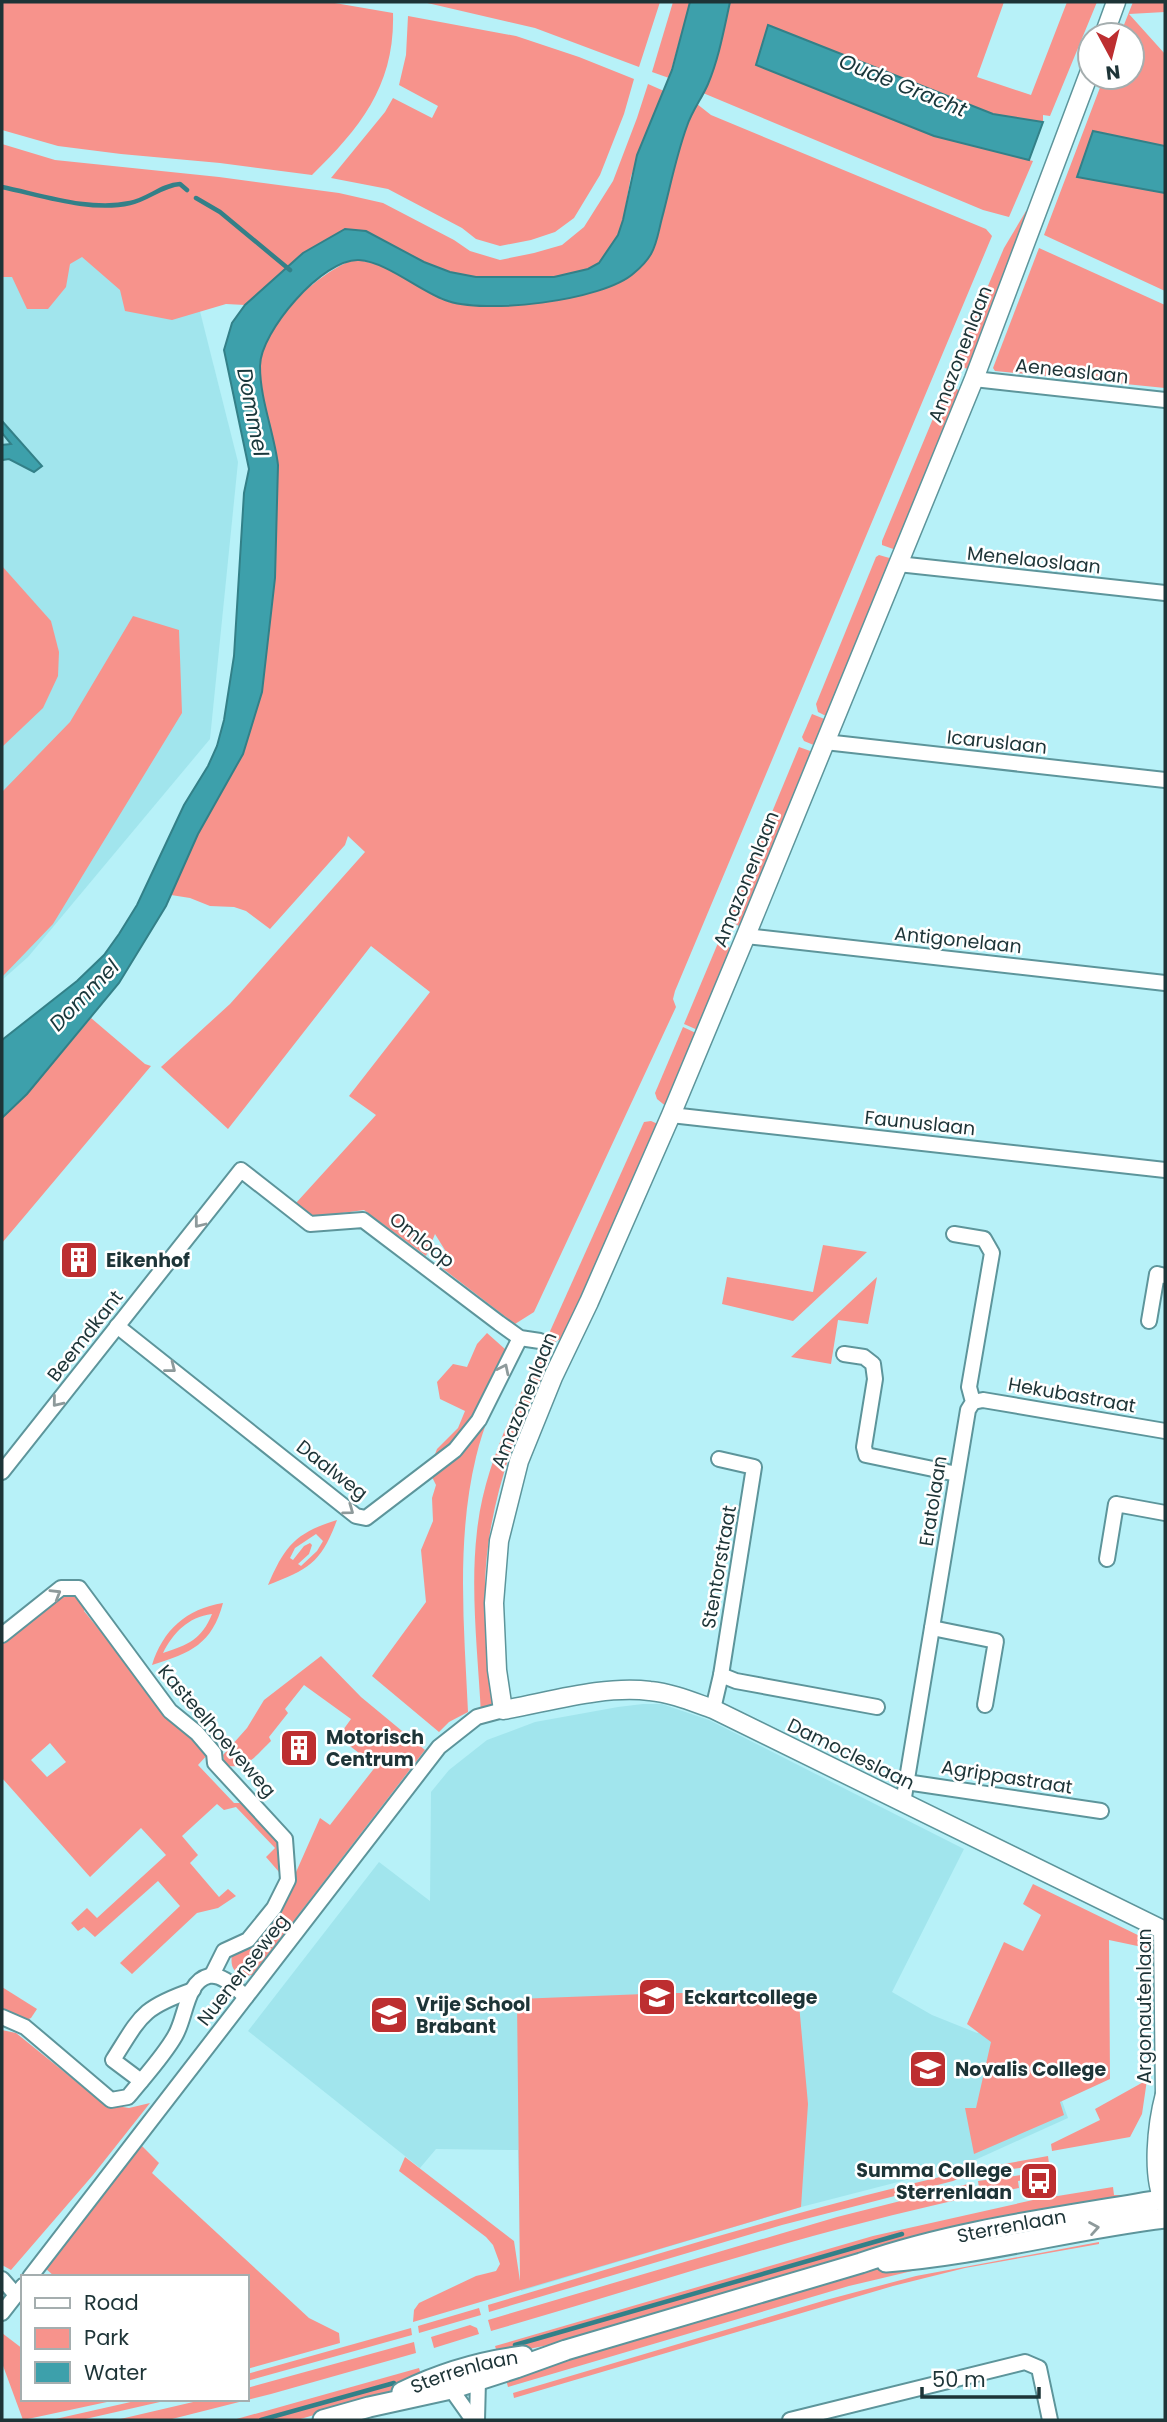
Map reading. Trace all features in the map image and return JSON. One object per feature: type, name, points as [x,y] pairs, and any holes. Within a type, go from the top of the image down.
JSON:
[{"type":"main road","name":"Sterrenlaan","points":[[323,2420],[451,2389],[566,2350],[908,2247],[955,2236],[1165,2205]]},
{"type":"main road","name":"Sterrenlaan","points":[[369,2407],[432,2378],[490,2362],[566,2350]]},
{"type":"street","points":[[1109,21],[1116,2]]},
{"type":"street","name":"Amazonenlaan","points":[[503,1710],[497,1670],[494,1603],[499,1541],[519,1461],[553,1377],[671,1115],[746,936],[974,379],[1082,91]]},
{"type":"street","name":"Aeneaslaan","points":[[974,379],[1165,400]]},
{"type":"street","name":"Menelaoslaan","points":[[898,564],[1165,593]]},
{"type":"street","name":"Icaruslaan","points":[[825,742],[1165,780]]},
{"type":"street","name":"Antigonelaan","points":[[746,936],[1165,983]]},
{"type":"street","name":"Faunuslaan","points":[[671,1115],[1165,1170]]},
{"type":"street","name":"Beemdkant","points":[[2,1472],[241,1170]]},
{"type":"street","name":"Omloop","points":[[241,1170],[310,1224],[363,1220],[520,1338],[540,1340]]},
{"type":"street","name":"Eratolaan","points":[[903,1802],[968,1410],[973,1402],[969,1387],[992,1253],[984,1239],[954,1234]]},
{"type":"street","points":[[1149,1321],[1157,1275],[1165,1276]]},
{"type":"street","name":"Daalweg","points":[[117,1326],[356,1516],[366,1518],[456,1450],[479,1420],[520,1338]]},
{"type":"street","points":[[844,1354],[864,1357],[873,1364],[875,1379],[864,1447],[866,1455],[957,1474]]},
{"type":"street","name":"Hekubastraat","points":[[973,1402],[983,1400],[1165,1431]]},
{"type":"street","name":"Stentorstraat","points":[[713,1709],[721,1675],[754,1467],[719,1459]]},
{"type":"street","points":[[1107,1559],[1116,1504],[1165,1513]]},
{"type":"street","name":"Kasteelhoeveweg","points":[[2,1635],[61,1588],[79,1588],[170,1711],[197,1733],[214,1753],[215,1763],[285,1839],[288,1880],[274,1908],[248,1940],[224,1951],[212,1975],[201,1979],[192,1990],[154,2005],[142,2015],[113,2060],[141,2081]]},
{"type":"street","points":[[932,1628],[996,1641],[985,1705]]},
{"type":"street","points":[[721,1675],[736,1681],[877,1707]]},
{"type":"street","name":"Damocleslaan","points":[[503,1710],[612,1690],[649,1690],[678,1696],[713,1709],[903,1802],[1164,1924]]},
{"type":"street","name":"Nuenenseweg","points":[[32,2275],[439,1747],[477,1717],[503,1710]]},
{"type":"street","name":"Agrippastraat","points":[[906,1782],[1101,1811]]},
{"type":"street","name":"Argonautenlaan","points":[[1164,1924],[1165,2095],[1157,2132],[1159,2174],[1165,2205]]},
{"type":"street","points":[[212,1975],[221,1977],[246,1997]]},
{"type":"street","points":[[2,2017],[25,2027],[111,2100],[128,2097],[176,2035],[192,1990]]},
{"type":"street","points":[[2,2279],[19,2291],[2,2313]]},
{"type":"street","points":[[790,2420],[1025,2362],[1039,2368],[1050,2420]]},
{"type":"street","points":[[475,2420],[478,2380]]},
{"type":"street","points":[[451,2389],[475,2420]]},
{"type":"shaded area","points":[[2,197],[182,240],[238,462],[210,739],[28,957],[2,980]]},
{"type":"shaded area","name":"Eckartcollege","points":[[643,1704],[662,1704],[709,1720],[964,1849],[892,1992],[932,2015],[977,2033],[1033,2019],[1068,2118],[964,2165],[801,2207],[521,2291],[518,2150],[436,2149],[420,2168],[248,2031],[379,1862],[430,1901],[431,1792],[449,1770],[487,1740],[535,1722]]},
{"type":"green space","points":[[2,2],[329,2],[393,13],[392,39],[388,62],[372,103],[346,140],[312,175],[58,146],[2,130]]},
{"type":"green space","points":[[423,2],[660,2],[639,67],[535,28]]},
{"type":"green space","points":[[673,2],[690,2],[669,78],[652,72]]},
{"type":"green space","points":[[730,2],[1004,2],[977,77],[1031,95],[1067,2],[1097,2],[1089,21],[1076,21],[1076,53],[1050,116],[1043,115],[1043,122],[993,114],[768,26],[756,65],[934,136],[1033,161],[1009,217],[983,210],[703,93],[709,83]]},
{"type":"green space","points":[[1133,2],[1165,2],[1165,12],[1129,14],[1135,21],[1126,21]]},
{"type":"green space","points":[[408,16],[516,36],[634,79],[624,114],[600,175],[574,218],[555,232],[500,246],[476,239],[462,228],[388,189],[331,178],[385,112],[393,98],[432,118],[438,106],[399,85],[406,55]]},
{"type":"green space","points":[[1146,33],[1165,54],[1165,146],[1094,131],[1078,177],[1165,193],[1165,291],[1044,235],[1099,91],[1146,91]]},
{"type":"green space","points":[[648,84],[664,91],[631,176],[623,220],[618,235],[599,263],[588,269],[554,277],[476,277],[450,272],[424,262],[366,231],[346,229],[303,253],[245,305],[226,304],[172,320],[125,311],[120,290],[82,257],[70,264],[66,287],[48,309],[27,309],[12,277],[2,277],[2,144],[55,160],[219,177],[339,193],[383,203],[470,251],[500,260],[562,245],[584,227],[613,181]]},
{"type":"green space","points":[[697,104],[711,115],[986,229],[992,236],[675,991],[673,999],[676,1007],[534,1312],[515,1324],[442,1268],[453,1263],[435,1234],[426,1256],[364,1210],[313,1217],[299,1213],[296,1203],[376,1115],[349,1096],[430,992],[371,946],[228,1129],[161,1067],[230,1004],[365,852],[348,836],[345,845],[270,929],[246,911],[234,907],[210,906],[190,898],[171,895],[198,834],[234,771],[270,615],[275,578],[278,465],[263,402],[260,364],[271,332],[309,287],[355,259],[535,303],[659,232],[679,151]]},
{"type":"green space","points":[[1026,211],[1031,212],[970,370],[960,366],[958,357],[1004,248]]},
{"type":"green space","points":[[1039,248],[1165,305],[1165,388],[995,371],[993,368]]},
{"type":"green space","points":[[947,385],[961,391],[896,550],[882,545],[882,541]]},
{"type":"green space","points":[[879,555],[893,559],[828,717],[818,712],[816,704]]},
{"type":"green space","points":[[2,566],[51,621],[59,652],[58,676],[43,708],[2,747]]},
{"type":"green space","points":[[133,616],[179,630],[182,713],[53,924],[2,977],[2,792],[70,722]]},
{"type":"green space","points":[[812,714],[827,720],[816,746],[804,741],[802,737]]},
{"type":"green space","points":[[799,747],[813,752],[742,928],[729,920],[729,916]]},
{"type":"green space","points":[[718,943],[733,949],[700,1031],[684,1024]]},
{"type":"green space","points":[[91,1018],[145,1064],[151,1066],[2,1243],[2,1118],[27,1094]]},
{"type":"green space","points":[[683,1027],[698,1034],[668,1108],[657,1099],[655,1093]]},
{"type":"green space","points":[[644,1122],[658,1124],[562,1338],[555,1342],[547,1338]]},
{"type":"green space","points":[[823,1245],[867,1252],[793,1321],[722,1304],[727,1277],[813,1292]]},
{"type":"green space","points":[[877,1277],[868,1324],[838,1320],[831,1364],[791,1357]]},
{"type":"green space","points":[[487,1333],[514,1357],[483,1432],[470,1488],[463,1584],[468,1712],[449,1722],[439,1732],[372,1676],[426,1602],[421,1550],[433,1521],[432,1498],[436,1485],[432,1477],[432,1462],[437,1449],[458,1428],[465,1411],[440,1399],[437,1382],[453,1364],[467,1367],[477,1344]]},
{"type":"green space","points":[[539,1354],[547,1357],[549,1366],[514,1441],[498,1493],[491,1529],[485,1600],[494,1704],[481,1714],[475,1622],[477,1531],[493,1462]]},
{"type":"green space","points":[[337,1520],[325,1546],[312,1563],[268,1585],[280,1560],[293,1543]],"holes":[[[316,1534],[323,1541],[317,1551],[301,1566],[298,1564],[309,1554],[312,1545],[310,1543],[304,1546],[293,1560],[290,1558],[295,1548]]]},
{"type":"green space","points":[[62,1592],[73,1592],[86,1604],[84,1611],[106,1638],[111,1639],[209,1753],[198,1765],[234,1803],[248,1803],[279,1842],[282,1872],[266,1857],[275,1848],[236,1807],[224,1810],[217,1804],[182,1836],[198,1855],[190,1863],[219,1897],[228,1889],[236,1896],[218,1908],[197,1913],[132,1974],[120,1963],[180,1906],[158,1881],[95,1937],[84,1927],[78,1931],[71,1923],[87,1908],[97,1918],[166,1855],[141,1828],[90,1877],[2,1778],[2,1643]],"holes":[[[50,1743],[66,1762],[47,1777],[31,1760]]]},
{"type":"green space","points":[[223,1603],[213,1628],[206,1637],[189,1651],[152,1665],[163,1641],[178,1623],[210,1606]],"holes":[[[212,1614],[193,1640],[163,1653],[177,1633],[189,1622]]]},
{"type":"green space","points":[[321,1656],[361,1697],[425,1750],[252,1975],[245,1976],[234,1969],[232,1955],[281,1906],[320,1818],[330,1825],[376,1766],[338,1737],[351,1719],[304,1685],[285,1709],[288,1713],[269,1737],[271,1741],[245,1764],[225,1765],[223,1755],[247,1728],[264,1700]]},
{"type":"green space","points":[[1033,1884],[1148,1940],[1147,1948],[1109,1940],[1110,2079],[1060,2102],[1064,2115],[974,2154],[965,2108],[976,2108],[991,2042],[967,2024],[1004,1942],[1023,1951],[1041,1915],[1023,1904]]},
{"type":"green space","points":[[2,1987],[37,2009],[31,2018],[24,2021],[2,2011]]},
{"type":"green space","points":[[670,1993],[798,1993],[808,2104],[801,2207],[413,2322],[414,2310],[419,2303],[476,2276],[496,2271],[500,2264],[493,2245],[486,2237],[399,2171],[405,2157],[514,2241],[520,2281],[517,1999]]},
{"type":"green space","points":[[2,2030],[16,2033],[104,2104],[129,2108],[150,2103],[93,2175],[11,2270],[2,2265]]},
{"type":"green space","points":[[1147,2080],[1142,2114],[1130,2137],[1052,2151],[1051,2144],[1100,2120],[1095,2109]]},
{"type":"green space","points":[[142,2146],[159,2163],[152,2173],[309,2318],[339,2333],[340,2343],[248,2369],[248,2275],[53,2275],[44,2267],[137,2147]]},
{"type":"green space","points":[[1048,2156],[1049,2164],[976,2174],[976,2169]]},
{"type":"green space","points":[[965,2171],[965,2176],[953,2181],[782,2225],[489,2312],[488,2305],[666,2252],[844,2201]]},
{"type":"green space","points":[[1050,2171],[1050,2175],[1018,2181],[1019,2188],[980,2195],[978,2181]]},
{"type":"green space","points":[[968,2184],[971,2197],[789,2243],[491,2331],[488,2320],[837,2217]]},
{"type":"green space","points":[[1113,2187],[1114,2195],[1121,2195],[1122,2199],[564,2342],[498,2355],[495,2346],[873,2236],[1033,2200]]},
{"type":"green space","points":[[1099,2242],[965,2268],[893,2286],[514,2398],[513,2393],[916,2276]]},
{"type":"green space","points":[[950,2262],[849,2286],[508,2387],[505,2376],[870,2269]]},
{"type":"green space","points":[[479,2308],[481,2315],[419,2333],[418,2326]]},
{"type":"green space","points":[[470,2325],[477,2328],[479,2334],[434,2348],[431,2337]]},
{"type":"green space","points":[[411,2328],[412,2335],[248,2381],[248,2374]]},
{"type":"green space","points":[[2,2333],[21,2347],[21,2401],[112,2401],[23,2420],[2,2363]]},
{"type":"green space","points":[[414,2342],[416,2353],[271,2394],[248,2400],[248,2388]]},
{"type":"green space","points":[[419,2368],[422,2378],[369,2399],[297,2420],[233,2420]]},
{"type":"green space","points":[[135,2401],[164,2401],[81,2420],[51,2420]]},
{"type":"green space","points":[[197,2401],[243,2401],[168,2420],[116,2420]]},
{"type":"water","name":"Dommel","points":[[690,2],[730,2],[712,74],[683,137],[655,246],[648,259],[634,273],[619,283],[571,298],[542,303],[486,306],[445,300],[391,271],[359,260],[344,263],[328,271],[312,284],[282,317],[270,335],[260,366],[262,391],[278,465],[275,578],[262,692],[243,754],[198,834],[166,906],[119,983],[27,1094],[2,1118],[2,1040],[77,981],[104,955],[137,905],[184,805],[217,746],[234,656],[244,493],[249,469],[224,350],[232,323],[245,305],[303,253],[345,229],[366,231],[424,262],[450,272],[476,277],[554,277],[588,269],[599,263],[618,235],[637,155],[672,70]]},
{"type":"water","name":"Oude Gracht","points":[[768,25],[993,114],[1043,122],[1029,160],[934,136],[756,65]]},
{"type":"water","points":[[1093,131],[1165,146],[1165,193],[1077,177]]},
{"type":"water","points":[[2,421],[42,466],[34,472],[9,459],[2,460],[2,445],[11,444],[2,433]]},
{"type":"waterway","points":[[2,187],[82,204],[99,205],[136,201],[173,185],[180,184],[187,190]]},
{"type":"waterway","points":[[196,198],[220,212],[290,270]]},
{"type":"waterway","points":[[515,2345],[902,2234]]},
{"type":"waterway","points":[[261,2420],[394,2383]]},
{"type":"place","name":"Eikenhof","points":[[79,1260]]},
{"type":"place","name":"Motorisch Centrum","points":[[299,1748]]},
{"type":"place","name":"Eckartcollege","points":[[657,1997]]},
{"type":"place","name":"Vrije School Brabant","points":[[389,2015]]},
{"type":"place","name":"Novalis College","points":[[928,2069]]},
{"type":"place","name":"Summa College Sterrenlaan","points":[[1039,2181]]}]
